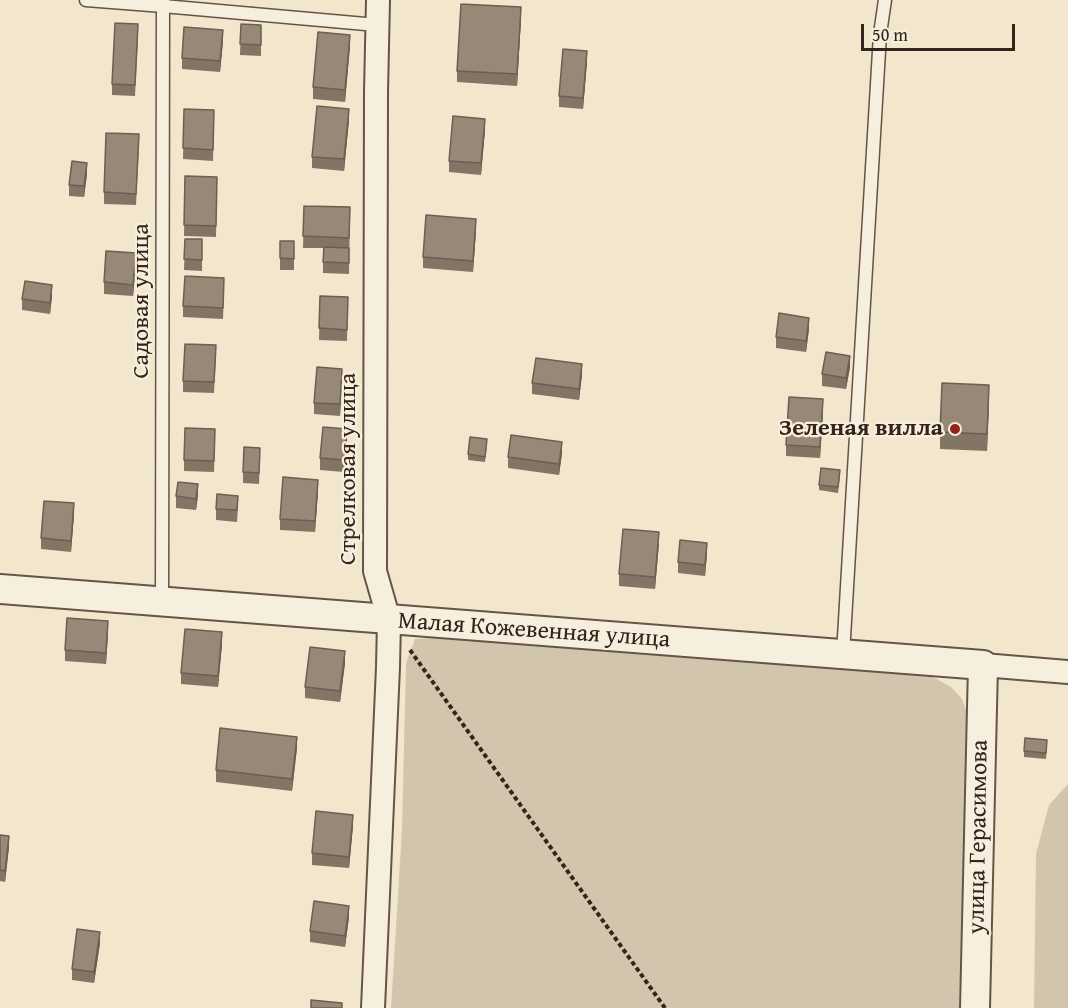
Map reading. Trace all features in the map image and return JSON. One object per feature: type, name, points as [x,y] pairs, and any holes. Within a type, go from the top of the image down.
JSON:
[{"type":"street","name":"Стрелковая улица","points":[[373,1008],[389,620],[375,571],[378,0]]},
{"type":"street","name":"Малая Кожевенная улица","points":[[0,590],[1068,672]]},
{"type":"street","name":"улица Герасимова","points":[[975,1008],[982,665]]},
{"type":"lane","points":[[86,0],[163,3],[377,25]]},
{"type":"lane","points":[[843,654],[880,34],[885,0]]},
{"type":"lane","name":"Садовая улица","points":[[162,603],[163,3]]},
{"type":"path","points":[[389,620],[664,1008]]},
{"type":"shaded area","points":[[445,637],[902,670],[931,676],[951,687],[962,699],[969,718],[959,1008],[391,1008],[402,830],[406,663],[415,639]]},
{"type":"shaded area","points":[[1068,784],[1068,1008],[1034,1008],[1036,854],[1049,805]]},
{"type":"building","points":[[461,4],[521,7],[517,74],[457,71]]},
{"type":"building","points":[[115,23],[138,24],[135,85],[112,84]]},
{"type":"building","points":[[241,24],[261,25],[261,45],[240,44]]},
{"type":"building","points":[[184,27],[223,30],[220,61],[182,58]]},
{"type":"building","points":[[318,32],[350,35],[345,90],[313,87]]},
{"type":"building","points":[[563,49],[587,51],[583,98],[559,96]]},
{"type":"building","points":[[317,106],[349,109],[344,159],[312,157]]},
{"type":"building","points":[[184,109],[214,110],[213,150],[183,148]]},
{"type":"building","points":[[453,116],[485,119],[481,163],[449,161]]},
{"type":"building","points":[[106,133],[139,134],[136,194],[104,192]]},
{"type":"building","points":[[72,161],[87,163],[84,186],[69,185]]},
{"type":"building","points":[[185,176],[217,177],[216,226],[184,225]]},
{"type":"building","points":[[304,206],[350,207],[349,238],[303,236]]},
{"type":"building","points":[[426,215],[476,219],[473,261],[423,257]]},
{"type":"building","points":[[185,239],[202,239],[202,260],[184,259]]},
{"type":"building","points":[[280,241],[294,241],[294,259],[280,258]]},
{"type":"building","points":[[324,247],[349,248],[349,263],[323,262]]},
{"type":"building","points":[[106,251],[136,253],[133,285],[104,282]]},
{"type":"building","points":[[185,276],[224,278],[223,308],[183,306]]},
{"type":"building","points":[[25,281],[52,285],[50,303],[22,299]]},
{"type":"building","points":[[320,296],[348,297],[347,330],[319,328]]},
{"type":"building","points":[[779,313],[809,318],[806,341],[776,337]]},
{"type":"building","points":[[185,344],[216,345],[214,382],[183,381]]},
{"type":"building","points":[[826,352],[850,356],[846,378],[822,374]]},
{"type":"building","points":[[536,358],[582,364],[579,389],[532,383]]},
{"type":"building","points":[[317,367],[342,369],[340,404],[314,403]]},
{"type":"building","points":[[942,383],[989,385],[987,434],[940,432]]},
{"type":"building","points":[[789,397],[823,399],[820,447],[786,445]]},
{"type":"building","points":[[323,427],[347,429],[344,460],[320,458]]},
{"type":"building","points":[[185,428],[215,429],[214,461],[184,460]]},
{"type":"building","points":[[511,435],[562,442],[559,464],[508,457]]},
{"type":"building","points":[[470,437],[487,439],[485,457],[468,454]]},
{"type":"building","points":[[244,447],[260,448],[259,473],[243,472]]},
{"type":"building","points":[[821,468],[840,470],[838,487],[819,485]]},
{"type":"building","points":[[283,477],[318,480],[315,521],[280,519]]},
{"type":"building","points":[[178,482],[198,484],[196,499],[176,496]]},
{"type":"building","points":[[217,494],[238,496],[237,510],[216,509]]},
{"type":"building","points":[[44,501],[74,503],[71,541],[41,538]]},
{"type":"building","points":[[623,529],[659,532],[655,577],[619,574]]},
{"type":"building","points":[[680,540],[707,543],[705,565],[678,562]]},
{"type":"building","points":[[67,618],[108,621],[106,653],[65,650]]},
{"type":"building","points":[[185,629],[222,632],[218,676],[181,673]]},
{"type":"building","points":[[310,647],[345,651],[340,691],[305,687]]},
{"type":"building","points":[[220,728],[297,737],[292,779],[216,770]]},
{"type":"building","points":[[1025,738],[1047,740],[1046,753],[1024,751]]},
{"type":"building","points":[[316,811],[353,815],[349,857],[312,853]]},
{"type":"building","points":[[0,835],[9,836],[5,871],[0,870]]},
{"type":"building","points":[[314,901],[349,906],[345,936],[310,931]]},
{"type":"building","points":[[77,929],[100,932],[94,972],[72,969]]},
{"type":"building","points":[[311,1000],[342,1003],[342,1008],[311,1008]]},
{"type":"place","name":"Зеленая вилла","points":[[955,429]]}]
